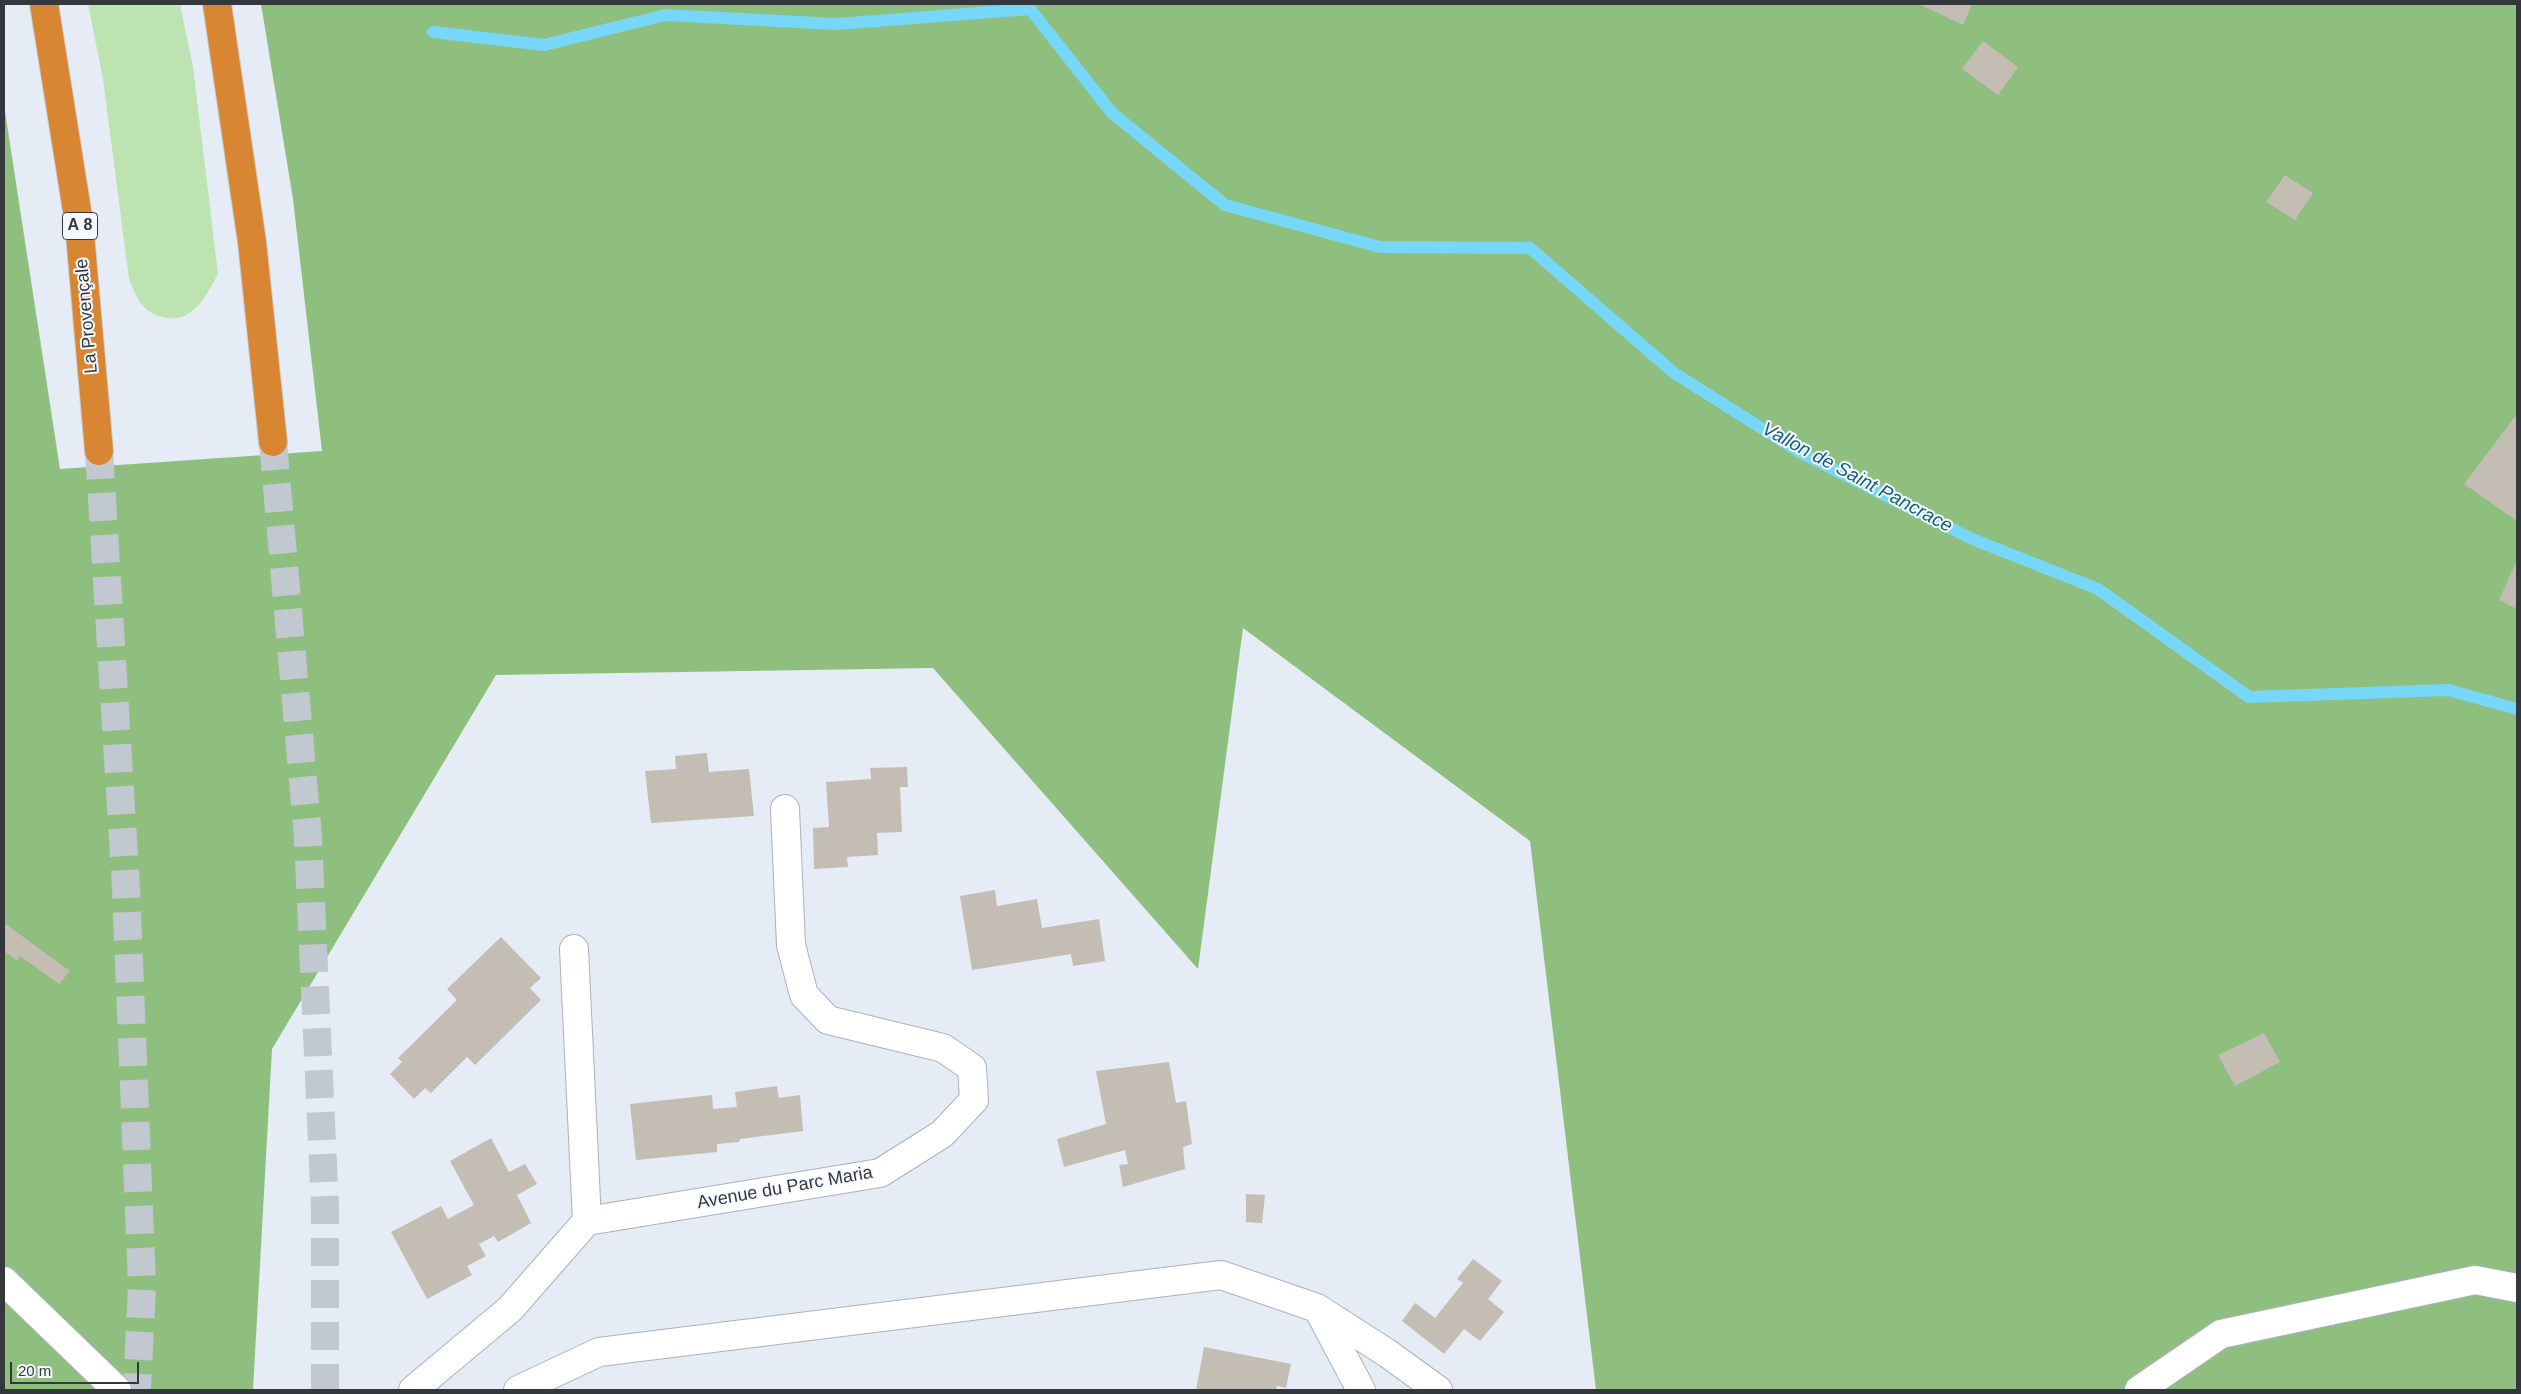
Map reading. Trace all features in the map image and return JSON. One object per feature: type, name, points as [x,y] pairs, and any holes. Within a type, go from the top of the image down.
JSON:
[{"type":"highway","name":"La Provençale","points":[[44,4],[79,223],[99,451]]},
{"type":"highway","points":[[218,4],[252,242],[273,442]]},
{"type":"street","name":"Avenue du Parc Maria","points":[[587,1221],[880,1173],[942,1134],[974,1100],[972,1068],[943,1048],[828,1020],[804,996],[791,945],[785,809]]},
{"type":"street","points":[[413,1390],[510,1309],[587,1221],[574,949]]},
{"type":"street","points":[[518,1390],[599,1352],[1221,1274],[1317,1308],[1387,1353],[1438,1390]]},
{"type":"street","points":[[2139,1390],[2221,1334],[2475,1280],[2517,1288]]},
{"type":"street","points":[[4,1281],[117,1390]]},
{"type":"street","points":[[1317,1308],[1361,1390]]},
{"type":"green space","points":[[88,4],[180,4],[193,67],[218,274],[204,298],[185,316],[167,318],[151,313],[141,303],[129,279],[103,79]]},
{"type":"green space","points":[[261,4],[2517,4],[2517,1390],[1596,1390],[1530,841],[1243,628],[1198,969],[933,668],[496,675],[272,1049],[253,1390],[4,1390],[4,105],[60,469],[322,451],[293,199]]},
{"type":"building","points":[[1919,4],[1972,4],[1963,25]]},
{"type":"building","points":[[1983,41],[2018,67],[1998,95],[1962,69]]},
{"type":"building","points":[[2285,175],[2313,193],[2295,220],[2266,202]]},
{"type":"building","points":[[2517,414],[2517,521],[2464,484]]},
{"type":"building","points":[[2517,560],[2517,609],[2499,600]]},
{"type":"building","points":[[707,753],[709,772],[749,769],[754,816],[651,823],[645,771],[676,769],[675,756]]},
{"type":"building","points":[[907,767],[908,787],[900,787],[902,832],[877,833],[878,855],[847,857],[848,867],[814,869],[813,828],[829,827],[826,782],[871,779],[870,768]]},
{"type":"building","points":[[995,890],[997,906],[1037,899],[1042,928],[1099,919],[1105,961],[1073,966],[1071,954],[972,970],[960,896]]},
{"type":"building","points":[[4,923],[70,971],[59,984],[20,956],[18,961],[4,951]]},
{"type":"building","points":[[501,937],[541,978],[530,988],[541,1000],[475,1065],[467,1057],[431,1093],[425,1088],[414,1099],[390,1074],[402,1062],[398,1058],[457,1000],[447,989]]},
{"type":"building","points":[[2264,1033],[2280,1062],[2235,1086],[2218,1055]]},
{"type":"building","points":[[1169,1062],[1176,1103],[1186,1101],[1192,1144],[1183,1147],[1185,1169],[1123,1187],[1119,1165],[1128,1164],[1125,1150],[1064,1167],[1057,1139],[1106,1124],[1096,1071]]},
{"type":"building","points":[[777,1086],[779,1098],[800,1095],[803,1131],[740,1139],[739,1142],[717,1144],[717,1152],[636,1160],[630,1104],[712,1095],[713,1109],[737,1107],[735,1092]]},
{"type":"building","points":[[491,1138],[509,1172],[525,1164],[537,1184],[517,1195],[531,1223],[498,1242],[494,1236],[479,1244],[486,1256],[467,1266],[472,1275],[427,1299],[391,1232],[441,1206],[448,1219],[474,1205],[450,1161]]},
{"type":"building","points":[[1246,1194],[1265,1195],[1262,1223],[1246,1222]]},
{"type":"building","points":[[1473,1259],[1502,1281],[1488,1299],[1504,1312],[1480,1341],[1464,1329],[1444,1354],[1402,1321],[1415,1303],[1435,1318],[1463,1283],[1457,1279]]},
{"type":"building","points":[[1204,1347],[1291,1364],[1286,1388],[1277,1386],[1276,1390],[1196,1390]]},
{"type":"waterway","name":"Vallon de Saint Pancrace","points":[[433,32],[544,45],[665,15],[837,24],[1030,9],[1112,113],[1225,205],[1380,247],[1530,248],[1674,373],[1801,453],[1972,539],[2098,589],[2249,697],[2448,690],[2517,709]]},
{"type":"tunnel","points":[[273,442],[308,837],[325,1208],[325,1390]]},
{"type":"tunnel","points":[[99,451],[126,888],[142,1286],[137,1390]]}]
